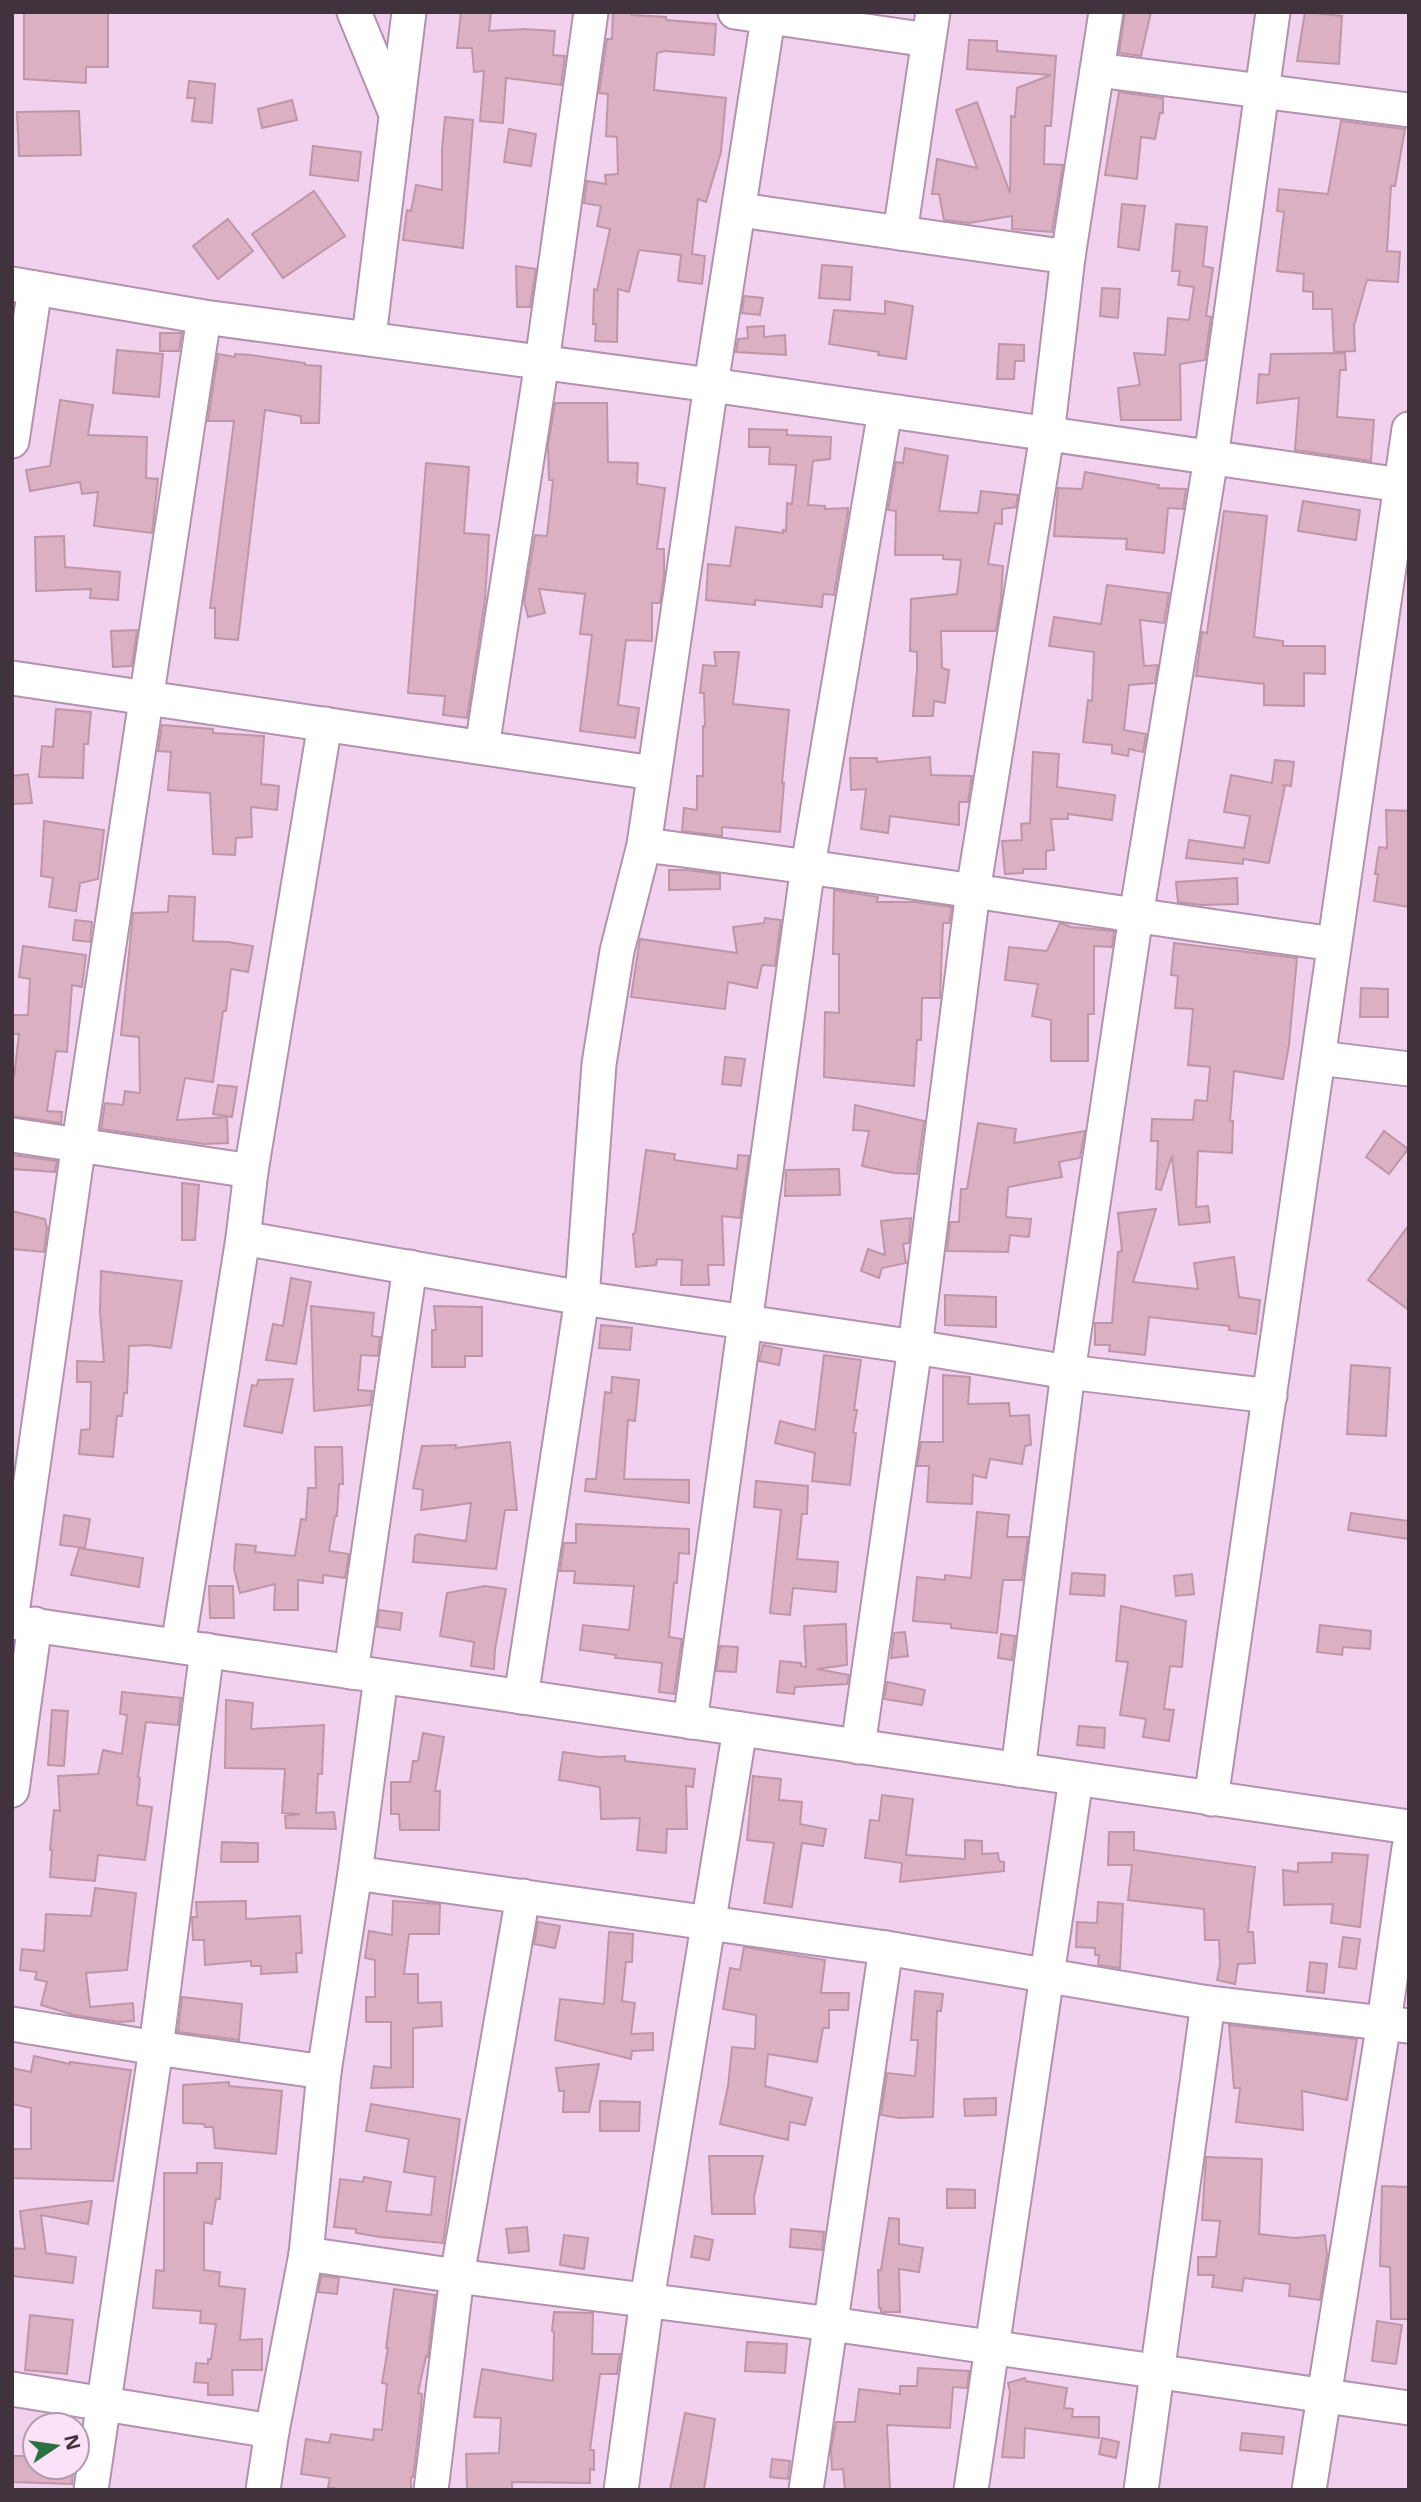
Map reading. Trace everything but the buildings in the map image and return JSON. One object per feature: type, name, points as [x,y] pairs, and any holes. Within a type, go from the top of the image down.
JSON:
[{"type":"street","points":[[354,12],[396,115]]},
{"type":"street","points":[[369,337],[409,12]]},
{"type":"street","points":[[482,747],[542,362],[591,12]]},
{"type":"street","points":[[734,12],[931,26],[900,233]]},
{"type":"street","points":[[858,1747],[915,1347],[973,891],[1047,435],[1068,257],[1106,12]]},
{"type":"street","points":[[1018,1770],[1068,1372],[1136,916],[1211,458],[1273,12]]},
{"type":"street","points":[[521,1697],[582,1298],[599,1064],[617,951],[645,845],[653,773],[769,15]]},
{"type":"street","points":[[1097,70],[1409,110]]},
{"type":"street","points":[[740,210],[1068,257]]},
{"type":"street","points":[[12,441],[24,286],[204,317],[369,337],[711,385],[1401,485]]},
{"type":"street","points":[[12,1790],[20,1620],[79,1143],[204,317]]},
{"type":"street","points":[[690,1722],[808,866],[885,411]]},
{"type":"street","points":[[1211,1798],[1334,944],[1394,638],[1401,485],[1409,429]]},
{"type":"street","points":[[12,678],[653,773]]},
{"type":"street","points":[[91,2490],[156,2048],[192,1648],[251,1171],[325,724]]},
{"type":"street","points":[[645,845],[808,866],[1334,944]]},
{"type":"street","points":[[1319,1058],[1409,1069]]},
{"type":"street","points":[[12,1135],[251,1171]]},
{"type":"street","points":[[243,1238],[582,1298],[1068,1372],[1270,1396]]},
{"type":"street","points":[[263,2490],[306,2253],[324,2072],[355,1873],[366,1675],[411,1267]]},
{"type":"street","points":[[20,1620],[366,1675],[1409,1827]]},
{"type":"street","points":[[621,2490],[648,2300],[740,1729]]},
{"type":"street","points":[[971,2490],[1076,1779]]},
{"type":"street","points":[[1309,2490],[1323,2396],[1396,2024],[1409,1848]]},
{"type":"street","points":[[355,1873],[886,1948],[1208,2003],[1396,2024]]},
{"type":"street","points":[[431,2490],[457,2276],[523,1896]]},
{"type":"street","points":[[806,2490],[886,1948]]},
{"type":"street","points":[[1141,2490],[1208,2003]]},
{"type":"street","points":[[12,2024],[324,2072]]},
{"type":"street","points":[[306,2253],[457,2276],[831,2323],[1409,2407]]},
{"type":"street","points":[[12,2389],[272,2431]]}]
